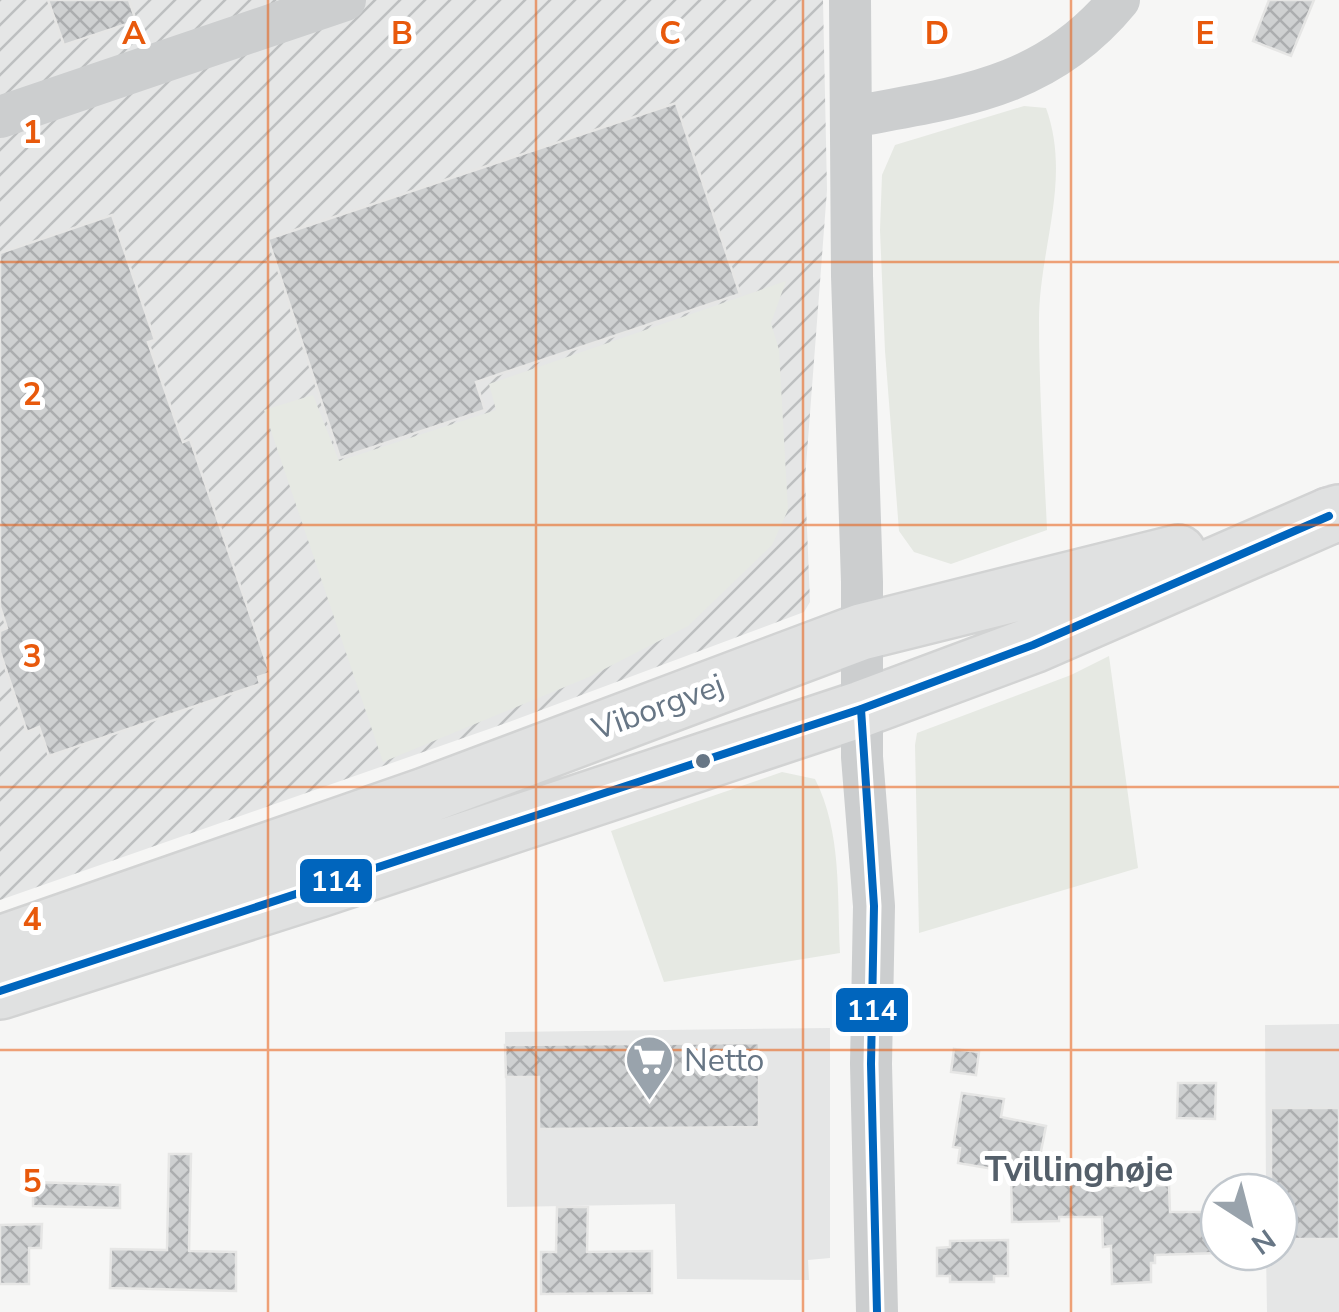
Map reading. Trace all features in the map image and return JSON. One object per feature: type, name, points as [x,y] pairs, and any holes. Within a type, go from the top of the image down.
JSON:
[{"type":"main road","name":"Viborgvej","points":[[0,944],[426,796],[862,632],[1334,514]]},
{"type":"main road","name":"Viborgvej","points":[[0,991],[860,709],[1033,645],[1334,514]]},
{"type":"street","points":[[0,117],[344,0]]},
{"type":"street","points":[[850,0],[862,632],[860,709],[874,906],[872,1064],[877,1312]]},
{"type":"street","points":[[852,117],[959,97],[1013,81],[1085,37],[1119,0]]},
{"type":"shaded area","points":[[0,0],[823,0],[827,190],[805,479],[810,602],[804,612],[509,722],[0,900]]},
{"type":"shaded area","points":[[1024,106],[1046,108],[1056,161],[1039,321],[1047,530],[951,564],[914,552],[899,531],[885,351],[882,175],[895,145]]},
{"type":"shaded area","points":[[786,281],[771,323],[779,350],[788,510],[772,545],[688,626],[589,677],[383,762],[264,410],[313,395],[339,461],[496,410],[489,384]]},
{"type":"shaded area","points":[[1109,656],[1138,868],[919,933],[917,733],[1071,675]]},
{"type":"shaded area","points":[[782,772],[815,779],[824,799],[834,842],[840,953],[664,982],[611,831]]},
{"type":"shaded area","points":[[1339,1024],[1339,1312],[1267,1312],[1266,1272],[1299,1272],[1299,1172],[1266,1172],[1265,1025]]},
{"type":"shaded area","points":[[830,1028],[830,1258],[808,1260],[809,1280],[677,1279],[675,1204],[507,1207],[505,1032]]},
{"type":"building","points":[[48,0],[129,0],[136,21],[64,45]]},
{"type":"building","points":[[1269,0],[1314,0],[1291,56],[1253,41]]},
{"type":"building","points":[[676,103],[740,294],[476,382],[485,410],[340,458],[268,239]]},
{"type":"building","points":[[112,215],[155,340],[148,342],[183,442],[190,439],[270,673],[258,677],[260,684],[49,756],[39,727],[27,732],[0,652],[0,631],[7,628],[0,607],[0,253]]},
{"type":"building","name":"Netto","points":[[759,1043],[759,1127],[539,1129],[539,1077],[506,1077],[505,1045]]},
{"type":"building","points":[[954,1049],[979,1052],[976,1075],[951,1072]]},
{"type":"building","points":[[1178,1083],[1216,1083],[1215,1119],[1177,1118]]},
{"type":"building","points":[[962,1093],[1004,1099],[1001,1117],[1046,1126],[1039,1161],[1101,1173],[1102,1186],[1169,1185],[1170,1212],[1199,1212],[1199,1254],[1155,1255],[1151,1282],[1112,1284],[1111,1246],[1103,1247],[1102,1217],[1012,1222],[1011,1172],[958,1163],[960,1148],[953,1147]]},
{"type":"building","points":[[1271,1108],[1339,1108],[1339,1239],[1299,1239],[1299,1172],[1271,1172]]},
{"type":"building","points":[[169,1154],[191,1154],[189,1251],[236,1252],[236,1291],[110,1288],[111,1249],[167,1250]]},
{"type":"building","points":[[33,1182],[120,1185],[120,1208],[33,1206]]},
{"type":"building","points":[[557,1207],[588,1207],[587,1252],[652,1251],[652,1293],[541,1294],[541,1252],[556,1252]]},
{"type":"building","points":[[42,1224],[41,1248],[29,1248],[29,1284],[0,1284],[0,1225]]},
{"type":"building","points":[[1008,1240],[1008,1276],[994,1276],[994,1282],[950,1282],[950,1276],[937,1276],[937,1248],[950,1247],[950,1241]]},
{"type":"transit line","name":"114","points":[[0,991],[861,709],[1033,645],[1329,516]]},
{"type":"transit line","name":"114","points":[[861,709],[874,906],[871,1064],[877,1312]]},
{"type":"place","name":"Netto","points":[[649,1102]]},
{"type":"district","name":"Tvillinghøje","points":[[1079,1169]]}]
